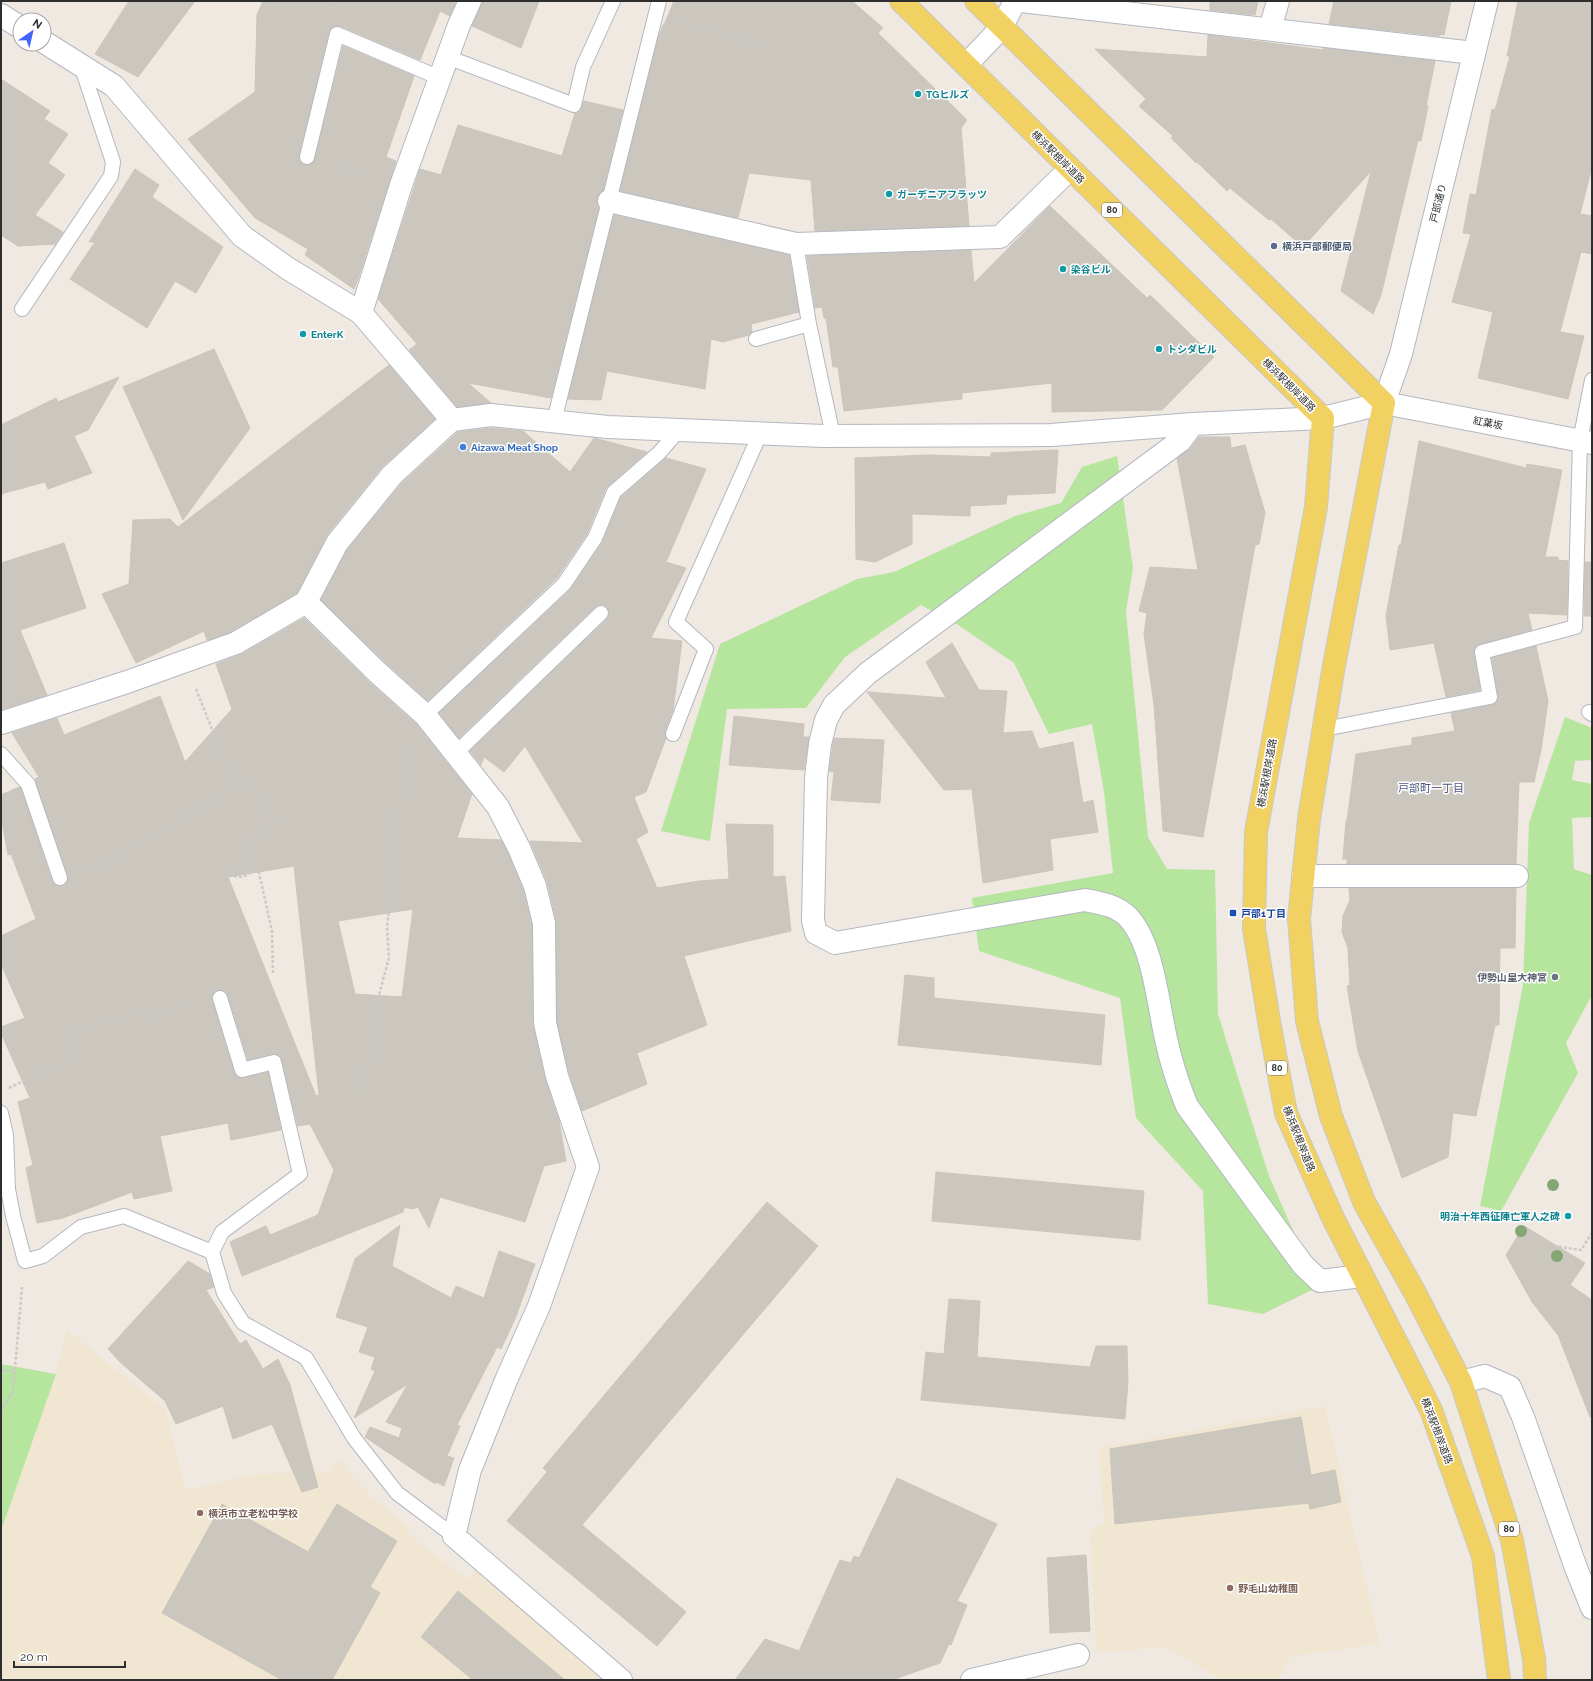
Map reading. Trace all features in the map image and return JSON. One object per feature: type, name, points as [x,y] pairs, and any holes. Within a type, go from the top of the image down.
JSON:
[{"type":"main road","name":"横浜駅根岸道路","points":[[901,1],[1323,418],[1316,507],[1256,832],[1254,929],[1286,1112],[1333,1218],[1431,1410],[1483,1556],[1499,1680]]},
{"type":"main road","points":[[976,1],[1384,403]]},
{"type":"main road","name":"80","points":[[1384,403],[1334,664],[1309,819],[1299,919],[1307,1021],[1331,1116],[1364,1202],[1414,1291],[1461,1382],[1512,1540],[1534,1659],[1535,1680]]},
{"type":"street","points":[[361,313],[401,185],[447,57],[470,1]]},
{"type":"street","points":[[966,65],[1002,27],[1015,1]]},
{"type":"street","points":[[1021,1],[1474,53]]},
{"type":"street","points":[[1270,29],[1278,1]]},
{"type":"street","name":"戸部通り","points":[[1384,403],[1401,354],[1487,1]]},
{"type":"street","points":[[1,15],[12,22]]},
{"type":"street","points":[[52,47],[114,86],[242,236],[287,268],[361,313],[452,420]]},
{"type":"street","points":[[609,202],[796,244],[1000,237],[1070,169]]},
{"type":"street","points":[[1,723],[127,682],[236,643],[306,602],[337,543],[392,475],[452,420],[491,415],[608,427],[833,436],[1051,435],[1193,424],[1323,418],[1384,403]]},
{"type":"street","name":"紅葉坂","points":[[1384,403],[1586,442]]},
{"type":"street","points":[[1193,424],[1180,441],[868,673],[834,705],[826,720],[820,744],[816,778],[813,920],[816,933],[835,943],[1085,900],[1110,905],[1126,916],[1139,932],[1150,963],[1166,1041],[1176,1079],[1186,1106],[1303,1264],[1320,1281],[1362,1276]]},
{"type":"street","points":[[306,602],[377,672],[429,720],[456,753],[498,807],[519,848],[535,886],[544,923],[545,1023],[557,1076],[588,1167],[539,1306],[498,1399],[470,1470],[454,1536],[621,1680]]},
{"type":"street","points":[[1303,876],[1517,876]]},
{"type":"street","points":[[1461,1382],[1485,1376],[1510,1387],[1523,1417],[1591,1606]]},
{"type":"street","points":[[972,1680],[1078,1655]]},
{"type":"lane","points":[[447,57],[574,105],[582,67],[613,1]]},
{"type":"lane","points":[[554,421],[658,7]]},
{"type":"lane","points":[[307,157],[337,34],[440,78]]},
{"type":"lane","points":[[22,309],[111,176],[113,162],[81,65]]},
{"type":"lane","points":[[796,244],[809,324],[833,436]]},
{"type":"lane","points":[[756,339],[809,324]]},
{"type":"lane","points":[[1324,730],[1490,697],[1482,652],[1575,626],[1586,442],[1592,380]]},
{"type":"lane","points":[[429,720],[564,584],[595,538],[614,492],[659,453],[679,430]]},
{"type":"lane","points":[[674,734],[706,649],[676,622],[760,434]]},
{"type":"lane","points":[[456,753],[601,613]]},
{"type":"lane","points":[[1,754],[28,784],[60,878]]},
{"type":"lane","points":[[220,998],[242,1070],[274,1062],[300,1174],[222,1232],[212,1252],[224,1292],[243,1322],[306,1358],[354,1438],[396,1494],[454,1536]]},
{"type":"lane","points":[[1,1113],[6,1135],[8,1188],[24,1261],[43,1256],[82,1227],[124,1216],[212,1252]]},
{"type":"path","points":[[658,7],[738,39],[771,46]]},
{"type":"path","points":[[307,157],[401,185]]},
{"type":"path","points":[[194,682],[235,787]]},
{"type":"path","points":[[363,1092],[380,991],[389,958],[387,928],[406,749],[429,720]]},
{"type":"path","points":[[60,878],[110,861],[250,779],[274,820],[251,841],[246,858],[232,876],[243,877],[258,868],[272,931],[273,973]]},
{"type":"path","points":[[8,1088],[82,1054],[75,1031],[137,1012],[153,1017],[211,991],[220,998]]},
{"type":"path","points":[[1554,1246],[1581,1250],[1592,1233]]},
{"type":"path","points":[[1,1411],[13,1392],[24,1261]]},
{"type":"path","points":[[1,1370],[14,1371]]},
{"type":"shaded area","name":"横浜市立老松中学校","points":[[67,1330],[165,1409],[186,1490],[256,1474],[329,1472],[338,1460],[373,1499],[375,1499],[409,1528],[408,1534],[467,1580],[477,1569],[601,1680],[1,1680],[1,1531],[56,1374]]},
{"type":"shaded area","name":"野毛山幼稚園","points":[[1325,1406],[1380,1644],[1291,1656],[1278,1680],[1221,1680],[1166,1647],[1096,1653],[1090,1531],[1104,1523],[1099,1448]]},
{"type":"green space","points":[[1117,456],[1133,568],[1126,612],[1148,837],[1167,869],[1215,870],[1218,1014],[1269,1176],[1318,1287],[1263,1314],[1208,1304],[1203,1191],[1136,1118],[1120,998],[979,951],[972,898],[1113,873],[1104,792],[1092,724],[1049,734],[1014,663],[958,625],[921,605],[845,657],[806,708],[727,709],[710,841],[661,831],[720,644],[857,579],[894,572],[1015,516],[1061,503],[1082,467]]},
{"type":"green space","points":[[1565,717],[1592,728],[1592,760],[1575,761],[1572,780],[1592,784],[1592,817],[1572,818],[1574,869],[1592,875],[1592,995],[1566,1043],[1578,1073],[1501,1211],[1480,1206],[1523,985],[1529,823]]},
{"type":"green space","points":[[1,1364],[56,1374],[1,1531]]},
{"type":"building","points":[[129,1],[195,1],[138,77],[95,54]]},
{"type":"building","points":[[263,1],[456,1],[450,16],[440,11],[420,60],[340,26],[332,28],[329,32],[299,155],[299,160],[305,165],[310,165],[315,159],[343,46],[414,76],[386,157],[396,161],[354,289],[305,255],[308,249],[255,218],[188,139],[255,92],[257,15]]},
{"type":"building","points":[[482,1],[539,1],[521,48],[472,26]]},
{"type":"building","points":[[674,1],[852,1],[883,28],[878,33],[967,120],[961,128],[969,226],[815,231],[811,180],[749,173],[738,218],[620,191],[658,39]]},
{"type":"building","points":[[1210,1],[1258,1],[1255,15],[1210,10]]},
{"type":"building","points":[[1334,1],[1451,1],[1444,35],[1440,34],[1440,36],[1329,24]]},
{"type":"building","points":[[1518,1],[1592,1],[1592,167],[1580,214],[1592,216],[1592,254],[1581,252],[1560,332],[1584,336],[1568,399],[1478,378],[1493,312],[1452,302],[1471,234],[1463,233],[1470,194],[1476,195],[1492,109],[1495,110],[1510,56],[1507,56]]},
{"type":"building","points":[[1208,35],[1323,50],[1324,48],[1435,61],[1421,141],[1418,140],[1381,295],[1373,314],[1341,291],[1371,171],[1303,247],[1271,219],[1269,220],[1230,188],[1227,191],[1197,162],[1196,163],[1171,138],[1173,136],[1139,106],[1146,99],[1095,49],[1207,57]]},
{"type":"building","points":[[1,79],[50,111],[44,119],[68,134],[48,163],[65,175],[35,215],[63,232],[55,244],[18,246],[1,235]]},
{"type":"building","points":[[584,101],[623,110],[603,191],[597,198],[599,207],[551,398],[468,383],[491,403],[457,407],[409,350],[417,344],[378,299],[420,169],[441,175],[458,125],[562,156],[575,113],[580,111]]},
{"type":"building","points":[[135,169],[159,185],[152,197],[223,247],[196,293],[175,281],[147,328],[70,279],[95,242],[89,242]]},
{"type":"building","points":[[1050,206],[1147,298],[1150,295],[1214,357],[1162,410],[1052,412],[1052,383],[962,393],[962,399],[844,411],[838,367],[833,367],[826,318],[824,318],[822,307],[815,308],[807,256],[971,250],[974,283]]},
{"type":"building","points":[[614,215],[789,255],[799,312],[751,324],[752,332],[749,335],[723,342],[711,339],[705,389],[607,371],[601,400],[568,399]]},
{"type":"building","points":[[214,349],[250,428],[183,520],[123,387]]},
{"type":"building","points":[[389,365],[435,419],[382,467],[327,535],[297,593],[231,632],[207,640],[204,631],[136,663],[102,594],[129,584],[133,520],[170,519],[178,527]]},
{"type":"building","points":[[119,377],[88,430],[74,436],[92,473],[48,489],[45,482],[1,494],[1,425],[56,398],[58,402]]},
{"type":"building","points":[[491,428],[523,431],[570,472],[594,438],[647,452],[606,488],[587,534],[557,578],[428,701],[321,600],[347,550],[401,484],[458,432]]},
{"type":"building","points":[[1199,437],[1230,437],[1231,448],[1245,445],[1265,513],[1259,544],[1255,545],[1203,837],[1163,831],[1154,705],[1144,634],[1147,613],[1139,611],[1150,567],[1198,570],[1177,458],[1190,449]]},
{"type":"building","points":[[1419,441],[1526,468],[1527,464],[1562,470],[1545,557],[1558,557],[1558,560],[1568,561],[1567,615],[1528,613],[1532,630],[1476,646],[1474,653],[1480,690],[1446,697],[1434,643],[1390,650],[1386,616],[1399,545],[1401,545]]},
{"type":"building","points":[[1058,450],[1055,493],[1007,495],[1006,504],[970,506],[970,516],[912,514],[912,544],[875,562],[856,559],[855,458],[929,455],[991,457],[991,453]]},
{"type":"building","points":[[666,458],[706,469],[666,562],[686,568],[651,638],[682,641],[673,710],[665,731],[666,738],[646,792],[634,797],[648,832],[636,839],[657,888],[699,881],[729,879],[726,824],[773,825],[773,877],[785,876],[791,931],[684,956],[707,1025],[637,1053],[647,1084],[582,1111],[569,1073],[557,1022],[556,920],[547,881],[530,841],[583,843],[525,746],[504,772],[484,757],[481,765],[470,751],[607,619],[609,615],[607,607],[603,605],[595,607],[459,738],[439,713],[570,590],[602,543],[621,497]]},
{"type":"building","points":[[64,543],[86,608],[20,630],[47,695],[1,710],[1,563]]},
{"type":"building","points":[[1585,562],[1592,562],[1592,616],[1584,616]]},
{"type":"building","points":[[304,618],[368,681],[416,724],[472,794],[457,838],[501,840],[508,853],[523,890],[532,925],[533,1026],[545,1079],[559,1121],[566,1161],[544,1166],[525,1222],[440,1197],[429,1228],[418,1207],[412,1209],[404,1207],[403,1212],[242,1276],[230,1242],[266,1226],[270,1235],[318,1215],[334,1170],[310,1124],[298,1126],[280,1056],[272,1054],[248,1060],[228,996],[225,992],[218,990],[214,993],[212,1000],[234,1072],[236,1076],[244,1078],[268,1072],[281,1130],[231,1140],[228,1123],[160,1136],[172,1191],[134,1199],[132,1192],[63,1218],[37,1223],[26,1168],[33,1165],[18,1102],[30,1098],[1,1033],[1,1027],[25,1018],[1,964],[1,936],[36,919],[11,854],[8,855],[1,815],[1,795],[19,787],[21,788],[52,881],[58,886],[62,886],[66,884],[68,879],[35,779],[39,777],[12,733],[57,718],[64,735],[160,696],[185,762],[232,709],[216,664],[242,654]],"holes":[[[294,866],[319,1095],[316,1096],[228,877]],[[413,909],[402,997],[355,994],[338,921]]]},
{"type":"building","points":[[952,643],[979,690],[1007,691],[1003,733],[1032,731],[1039,749],[1073,742],[1083,803],[1093,800],[1098,832],[1050,839],[1053,870],[983,883],[972,789],[944,790],[867,692],[946,698],[926,662]]},
{"type":"building","points":[[1536,646],[1548,701],[1541,750],[1534,782],[1519,782],[1516,864],[1347,864],[1347,859],[1343,859],[1346,821],[1356,754],[1412,745],[1412,738],[1455,731],[1451,713],[1492,705],[1498,700],[1492,658]]},
{"type":"building","points":[[734,716],[804,724],[803,737],[809,737],[804,770],[729,765]]},
{"type":"building","points":[[834,738],[884,740],[880,803],[831,800],[834,772],[829,771]]},
{"type":"building","points":[[1349,888],[1516,888],[1515,948],[1500,948],[1499,1025],[1495,1025],[1476,1116],[1453,1113],[1448,1157],[1402,1178],[1358,1051],[1347,986],[1350,985],[1348,948],[1342,932],[1343,916],[1350,900]]},
{"type":"building","points":[[905,975],[934,978],[934,998],[1105,1015],[1101,1065],[898,1045]]},
{"type":"building","points":[[936,1172],[1144,1191],[1140,1240],[932,1221]]},
{"type":"building","points":[[767,1202],[818,1246],[582,1525],[686,1612],[657,1646],[507,1521],[547,1472],[543,1468]]},
{"type":"building","points":[[400,1225],[392,1266],[451,1298],[456,1286],[484,1298],[499,1251],[535,1264],[515,1319],[501,1349],[497,1347],[457,1425],[460,1426],[447,1456],[454,1458],[444,1486],[436,1482],[435,1484],[365,1437],[370,1427],[399,1438],[402,1428],[386,1422],[408,1384],[354,1418],[375,1371],[371,1369],[375,1357],[359,1352],[368,1327],[336,1317],[355,1259]]},
{"type":"building","points":[[1524,1226],[1585,1263],[1570,1285],[1592,1300],[1592,1417],[1590,1417],[1558,1335],[1532,1302],[1506,1255]]},
{"type":"building","points":[[188,1261],[210,1274],[214,1287],[206,1290],[240,1344],[246,1340],[263,1369],[278,1359],[290,1385],[318,1487],[302,1492],[272,1424],[233,1439],[223,1406],[176,1424],[165,1401],[120,1362],[108,1349]]},
{"type":"building","points":[[949,1299],[980,1301],[977,1357],[1090,1367],[1096,1346],[1127,1346],[1128,1382],[1125,1419],[921,1400],[926,1352],[944,1354]]},
{"type":"building","points":[[1301,1417],[1311,1475],[1335,1470],[1341,1502],[1310,1509],[1309,1503],[1115,1524],[1110,1449]]},
{"type":"building","points":[[897,1478],[997,1524],[957,1601],[967,1605],[951,1645],[949,1644],[940,1663],[892,1680],[735,1680],[765,1639],[799,1651],[840,1560],[851,1563],[854,1556],[859,1558]]},
{"type":"building","points":[[222,1504],[308,1552],[337,1504],[397,1541],[370,1587],[380,1593],[332,1680],[282,1680],[162,1613]]},
{"type":"building","points":[[1086,1555],[1090,1631],[1050,1633],[1047,1558]]},
{"type":"building","points":[[458,1591],[565,1680],[473,1680],[421,1637]]},
{"type":"place","name":"TGヒルズ","points":[[918,94]]},
{"type":"place","name":"ガーデニアフラッツ","points":[[889,194]]},
{"type":"place","name":"横浜戸部郵便局","points":[[1274,246]]},
{"type":"place","name":"染谷ビル","points":[[1063,269]]},
{"type":"place","name":"EnterK","points":[[303,334]]},
{"type":"place","name":"トシダビル","points":[[1159,349]]},
{"type":"place","name":"Aizawa Meat Shop","points":[[463,447]]},
{"type":"place","name":"戸部1丁目","points":[[1233,913]]},
{"type":"place","name":"伊勢山皇大神宮","points":[[1555,977]]},
{"type":"place","name":"明治十年西征陣亡軍人之碑","points":[[1568,1216]]},
{"type":"place","name":"横浜市立老松中学校","points":[[200,1513]]},
{"type":"place","name":"野毛山幼稚園","points":[[1230,1588]]},
{"type":"district","name":"戸部町一丁目","points":[[1431,788]]}]
